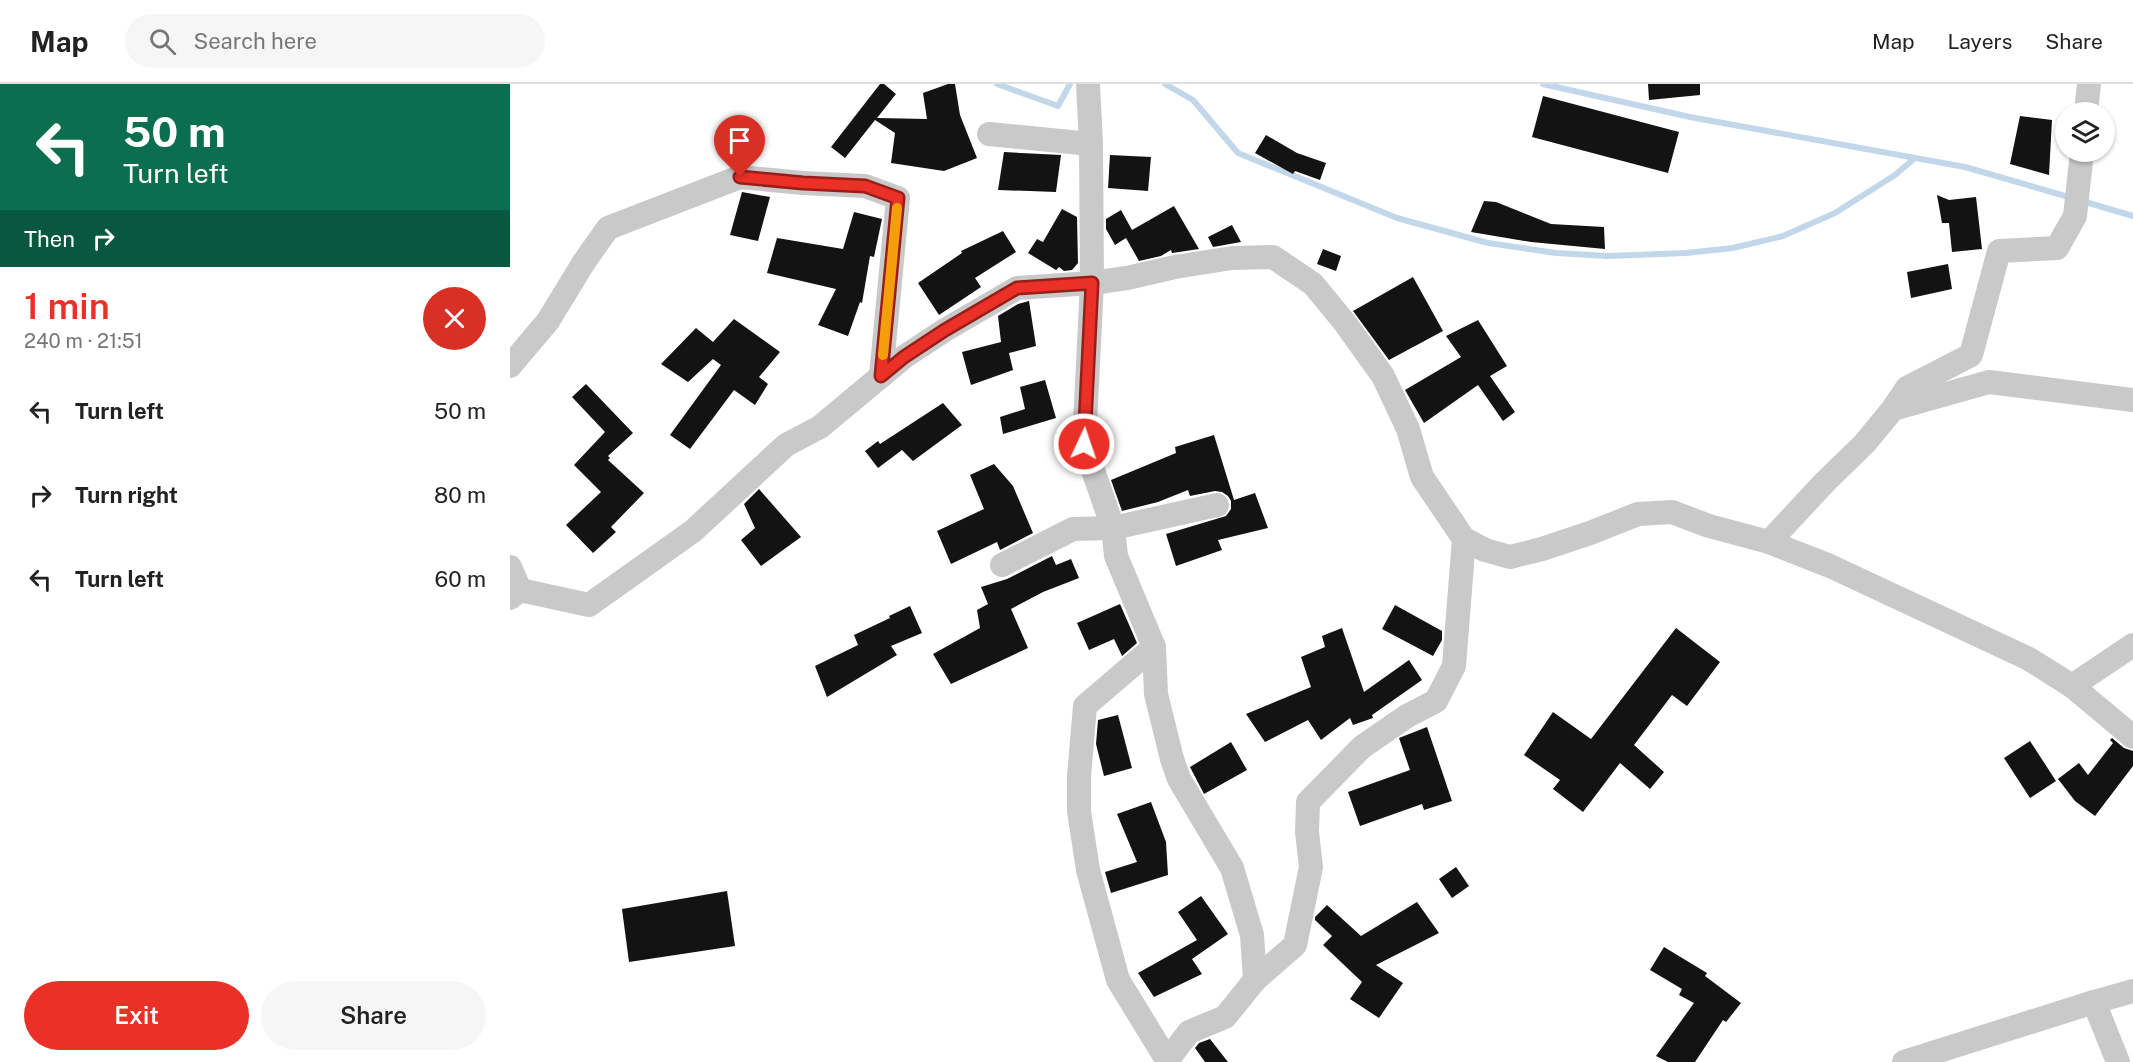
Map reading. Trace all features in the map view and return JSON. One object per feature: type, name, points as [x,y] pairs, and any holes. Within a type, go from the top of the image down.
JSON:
[{"type":"street","points":[[1088,84],[1092,283],[1084,444],[1113,528],[1116,555],[1154,647],[1156,694],[1172,759],[1179,779],[1232,868],[1252,935],[1255,980]]},
{"type":"street","points":[[2087,102],[2089,84]]},
{"type":"street","points":[[989,134],[1091,144]]},
{"type":"street","points":[[1770,542],[1825,482],[1865,443],[1907,388],[1971,355],[1999,251],[2057,248],[2076,213],[2081,162]]},
{"type":"street","points":[[510,366],[548,321],[608,228],[740,177],[865,186],[898,198],[881,376]]},
{"type":"street","points":[[510,567],[515,594],[589,605],[693,531],[786,445],[820,427],[904,357],[1017,288],[1092,283],[1232,258],[1274,257],[1313,284],[1345,323],[1383,376],[1408,429],[1422,477],[1464,538],[1485,550],[1510,557],[1590,533],[1638,514],[1672,512],[1709,526],[1770,542],[1830,566],[2029,659],[2072,686],[2133,737]]},
{"type":"street","points":[[1893,409],[1989,382],[2133,399]]},
{"type":"street","points":[[1002,565],[1073,529],[1113,528],[1217,505]]},
{"type":"street","points":[[1154,647],[1085,706],[1079,776],[1079,811],[1088,870],[1118,981],[1167,1061],[1189,1032],[1225,1017],[1255,980],[1295,945],[1311,867],[1307,832],[1308,802],[1362,747],[1407,716],[1436,701],[1454,666],[1464,538]]},
{"type":"street","points":[[2072,686],[2133,645]]},
{"type":"street","points":[[1904,1062],[2094,1002],[2133,992]]},
{"type":"street","points":[[2094,1002],[2118,1062]]},
{"type":"building","points":[[880,84],[884,84],[896,94],[877,118],[927,119],[923,93],[948,84],[955,84],[960,115],[977,158],[944,171],[891,163],[895,133],[875,120],[845,158],[831,147]]},
{"type":"building","points":[[1648,84],[1700,84],[1700,95],[1649,100]]},
{"type":"building","points":[[1543,96],[1679,132],[1668,173],[1532,137]]},
{"type":"building","points":[[2020,116],[2052,120],[2049,175],[2010,164]]},
{"type":"building","points":[[1266,135],[1297,153],[1326,163],[1320,180],[1295,171],[1293,174],[1255,153]]},
{"type":"building","points":[[1004,152],[1061,155],[1056,192],[998,190]]},
{"type":"building","points":[[1110,155],[1151,157],[1148,191],[1108,188]]},
{"type":"building","points":[[742,192],[770,197],[758,241],[730,235]]},
{"type":"building","points":[[1937,195],[1949,200],[1976,197],[1982,249],[1952,252],[1949,223],[1942,223]]},
{"type":"building","points":[[1484,201],[1496,202],[1551,224],[1604,227],[1605,249],[1531,242],[1471,232]]},
{"type":"building","points":[[1174,206],[1199,249],[1172,253],[1171,250],[1161,256],[1139,261],[1126,238],[1115,245],[1106,229],[1106,219],[1121,210],[1132,230]]},
{"type":"building","points":[[1062,209],[1077,217],[1078,263],[1072,270],[1064,271],[1059,267],[1056,270],[1028,253],[1037,239],[1043,242]]},
{"type":"building","points":[[854,212],[882,219],[874,257],[870,256],[862,303],[860,302],[848,336],[818,325],[836,289],[767,273],[777,238],[843,249]]},
{"type":"building","points":[[1232,225],[1241,242],[1213,247],[1208,237]]},
{"type":"building","points":[[1003,231],[1016,252],[975,278],[981,287],[939,315],[918,283],[962,253],[961,251]]},
{"type":"building","points":[[1323,249],[1341,256],[1336,271],[1317,264]]},
{"type":"building","points":[[1948,264],[1952,289],[1911,298],[1907,272]]},
{"type":"building","points":[[1413,277],[1443,331],[1389,360],[1353,311]]},
{"type":"building","points":[[1029,301],[1036,346],[1009,353],[1013,370],[971,385],[962,352],[1001,342],[998,316],[1018,304]]},
{"type":"building","points":[[734,319],[780,352],[759,377],[768,384],[755,405],[734,390],[690,449],[670,435],[721,365],[713,359],[688,382],[661,364],[696,328],[713,342]]},
{"type":"building","points":[[1478,320],[1507,366],[1490,376],[1515,412],[1503,421],[1478,385],[1424,423],[1405,390],[1461,357],[1446,336]]},
{"type":"building","points":[[1045,380],[1056,418],[1003,434],[1000,417],[1025,409],[1020,387]]},
{"type":"building","points":[[586,384],[633,433],[608,456],[610,458],[608,460],[644,493],[611,527],[616,532],[593,553],[566,525],[601,492],[574,465],[605,432],[572,397]]},
{"type":"building","points":[[943,403],[962,425],[913,461],[902,450],[878,468],[865,451],[878,441],[880,444]]},
{"type":"building","points":[[1214,435],[1234,500],[1255,493],[1268,528],[1218,540],[1222,550],[1176,566],[1166,534],[1226,516],[1231,509],[1228,496],[1215,491],[1190,496],[1188,490],[1158,502],[1122,511],[1111,480],[1176,453],[1175,447]]},
{"type":"building","points":[[994,464],[1013,486],[1033,533],[1000,550],[997,542],[951,564],[937,531],[984,509],[970,475]]},
{"type":"building","points":[[759,489],[801,537],[761,566],[741,540],[755,528],[744,504]]},
{"type":"building","points":[[1052,556],[1056,565],[1071,559],[1079,578],[1043,592],[1011,609],[1028,648],[951,684],[933,654],[980,628],[977,610],[988,604],[981,587],[1007,579]]},
{"type":"building","points":[[1120,604],[1137,643],[1122,656],[1114,639],[1089,650],[1077,623]]},
{"type":"building","points":[[1395,605],[1442,631],[1442,640],[1433,656],[1382,629]]},
{"type":"building","points":[[910,606],[922,633],[891,646],[897,655],[827,697],[815,666],[858,645],[854,635]]},
{"type":"building","points":[[1342,628],[1364,692],[1409,660],[1422,680],[1372,715],[1373,718],[1353,725],[1350,718],[1321,740],[1308,720],[1265,742],[1246,714],[1311,687],[1301,657],[1325,647],[1322,636]]},
{"type":"building","points":[[1676,628],[1720,662],[1687,706],[1672,695],[1634,745],[1664,772],[1650,789],[1620,763],[1583,812],[1553,789],[1560,780],[1524,755],[1553,712],[1591,739]]},
{"type":"building","points":[[1118,715],[1132,768],[1104,776],[1096,744],[1098,720]]},
{"type":"building","points":[[1427,727],[1452,801],[1424,810],[1422,804],[1360,826],[1348,792],[1410,770],[1399,738]]},
{"type":"building","points":[[2112,738],[2124,748],[2133,751],[2133,766],[2095,816],[2075,801],[2058,779],[2079,763],[2088,775],[2113,743],[2110,740]]},
{"type":"building","points":[[2030,741],[2056,781],[2030,798],[2004,758]]},
{"type":"building","points":[[1231,742],[1247,770],[1204,794],[1190,767]]},
{"type":"building","points":[[1151,802],[1166,842],[1168,875],[1111,893],[1105,872],[1137,862],[1117,814]]},
{"type":"building","points":[[1456,867],[1469,886],[1452,898],[1439,879]]},
{"type":"building","points":[[727,891],[735,946],[629,962],[622,909]]},
{"type":"building","points":[[1201,896],[1228,934],[1192,959],[1202,974],[1154,997],[1138,973],[1197,940],[1178,912]]},
{"type":"building","points":[[1417,902],[1439,933],[1376,965],[1403,983],[1379,1018],[1350,999],[1362,982],[1323,945],[1332,936],[1315,920],[1315,917],[1327,905],[1361,936]]},
{"type":"building","points":[[1664,947],[1707,973],[1705,976],[1741,1003],[1726,1022],[1723,1020],[1695,1062],[1668,1062],[1656,1056],[1694,1003],[1679,995],[1682,989],[1650,970]]},
{"type":"building","points":[[1210,1039],[1228,1062],[1205,1062],[1195,1048],[1199,1043]]},
{"type":"waterway","points":[[997,84],[1058,106],[1070,84]]},
{"type":"waterway","points":[[1165,84],[1193,100],[1238,153],[1397,218],[1488,243],[1556,253],[1608,256],[1686,253],[1733,248],[1783,236],[1835,213],[1895,175],[1915,158]]},
{"type":"waterway","points":[[1543,84],[1690,117],[1965,167],[2072,198]]},
{"type":"waterway","points":[[2082,201],[2133,216]]},
{"type":"slow traffic","points":[[883,355],[897,208]]},
{"type":"route","points":[[740,177],[865,186],[898,198],[881,376],[904,357],[945,330],[1017,288],[1092,283],[1084,444]]}]
